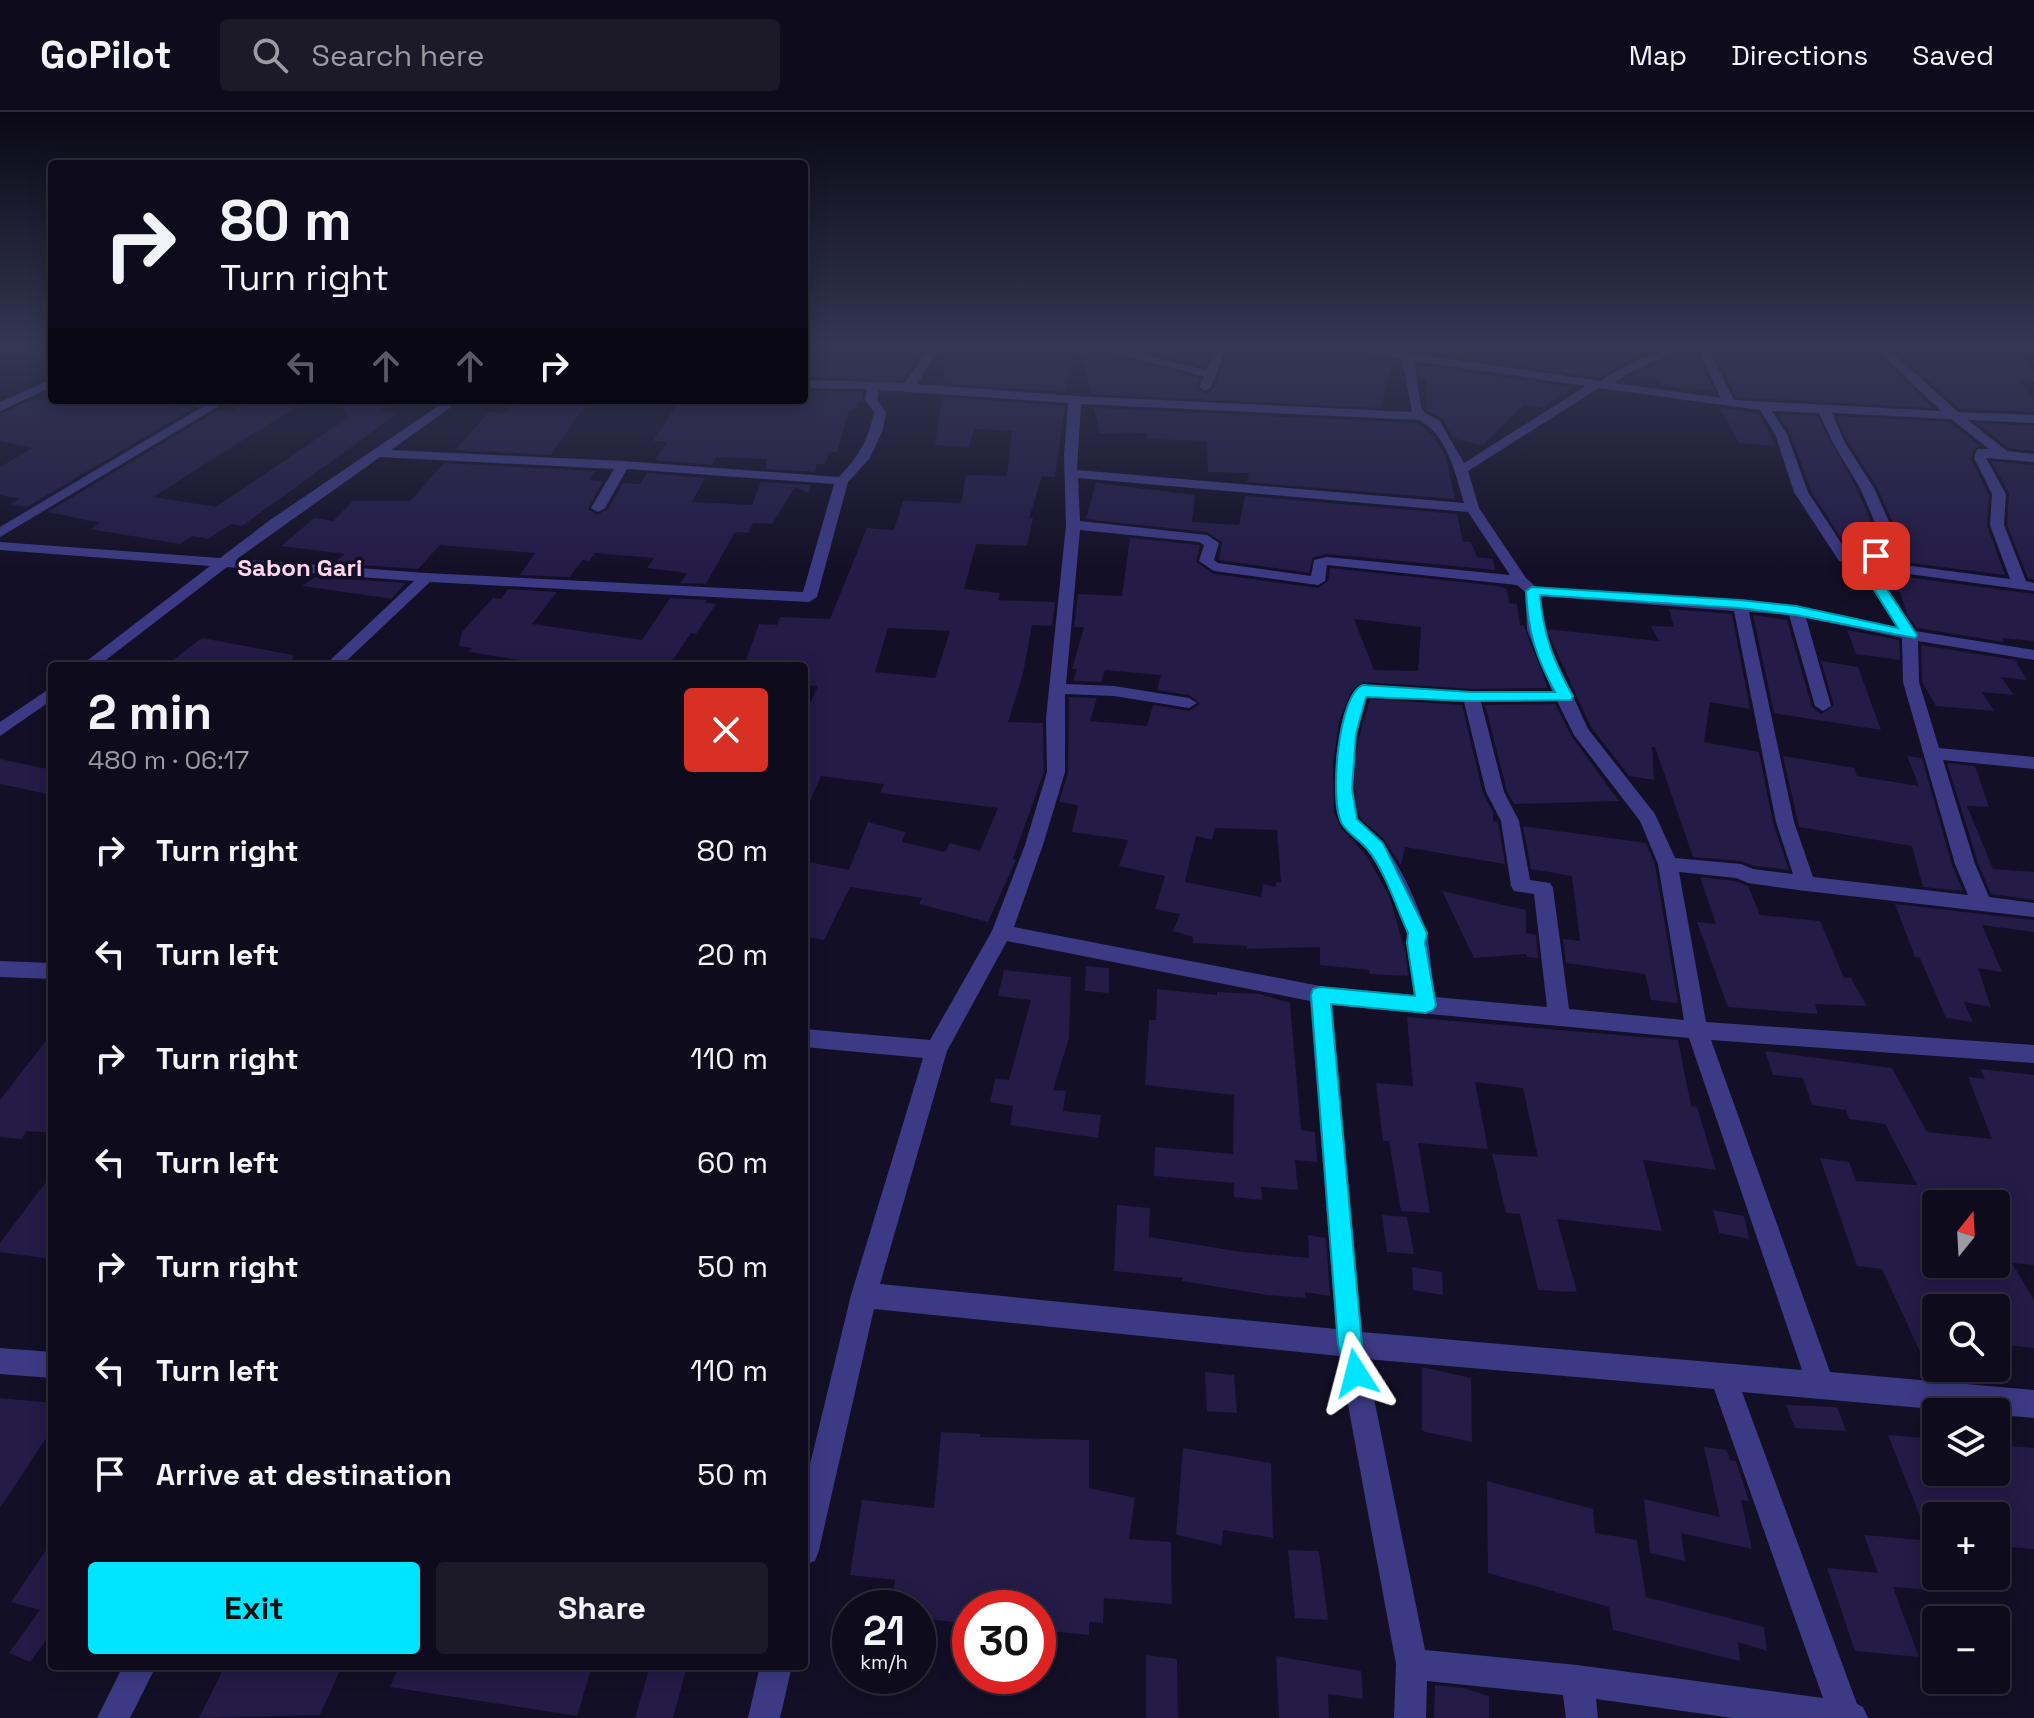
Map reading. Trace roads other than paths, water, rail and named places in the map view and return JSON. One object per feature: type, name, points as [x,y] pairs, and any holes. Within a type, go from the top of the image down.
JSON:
[{"type":"street","points":[[0,533],[187,421]]},
{"type":"street","points":[[93,662],[275,523],[424,421]]},
{"type":"street","points":[[0,546],[426,577],[809,597],[842,481],[864,458],[878,421]]},
{"type":"street","points":[[808,1515],[813,1471],[936,1050],[1002,932],[1034,845],[1056,772],[1054,718],[1073,525],[1070,455],[1072,421]]},
{"type":"street","points":[[1431,421],[1441,431],[1461,470],[1472,508],[1527,586],[1535,630],[1580,731],[1648,819],[1668,864],[1697,1030],[1821,1385]]},
{"type":"street","points":[[1461,470],[1541,421]]},
{"type":"street","points":[[1773,421],[1781,434],[1801,492],[1844,558],[1871,565],[2027,586]]},
{"type":"street","points":[[1829,421],[1867,488],[1892,544],[1876,556],[1870,574],[1910,635],[1911,682],[1965,864],[1982,905]]},
{"type":"street","points":[[1964,421],[2001,452]]},
{"type":"street","points":[[2027,586],[1997,525],[1999,494],[1980,458],[1982,452],[2001,452],[2033,459]]},
{"type":"street","points":[[377,453],[623,465],[842,481]]},
{"type":"street","points":[[598,508],[623,465]]},
{"type":"street","points":[[1073,474],[1472,508]]},
{"type":"street","points":[[1073,525],[1202,538],[1212,543],[1206,561],[1214,567],[1301,581],[1318,581],[1319,563],[1327,561],[1527,586],[1796,611],[1910,635],[2034,655]]},
{"type":"street","points":[[336,662],[426,577]]},
{"type":"street","points":[[1740,604],[1785,822],[1806,884]]},
{"type":"street","points":[[1796,611],[1823,706]]},
{"type":"street","points":[[1056,689],[1114,691],[1189,703]]},
{"type":"street","points":[[1426,1005],[1417,933],[1376,847],[1349,821],[1343,789],[1349,734],[1358,696],[1363,690],[1471,697],[1565,696]]},
{"type":"street","points":[[0,730],[48,695]]},
{"type":"street","points":[[1471,697],[1495,792],[1510,821],[1521,886],[1543,888],[1559,1017]]},
{"type":"street","points":[[1931,753],[2034,763]]},
{"type":"street","points":[[1668,864],[1741,871],[1748,876],[1806,884],[2034,910]]},
{"type":"street","points":[[1002,932],[1320,995],[1697,1030],[2034,1054]]},
{"type":"street","points":[[0,969],[48,971]]},
{"type":"street","points":[[1320,995],[1350,1344],[1412,1664],[1410,1718]]},
{"type":"street","points":[[808,1038],[936,1050]]},
{"type":"street","points":[[864,1295],[1350,1344],[2034,1404]]},
{"type":"street","points":[[0,1361],[48,1365]]},
{"type":"street","points":[[1412,1664],[1577,1681],[1848,1718],[1723,1377]]},
{"type":"street","points":[[113,1718],[138,1670]]},
{"type":"street","points":[[764,1718],[775,1670]]},
{"type":"street","points":[[1577,1681],[1582,1718]]},
{"type":"district","name":"Sabon Gari","points":[[300,568]]}]
